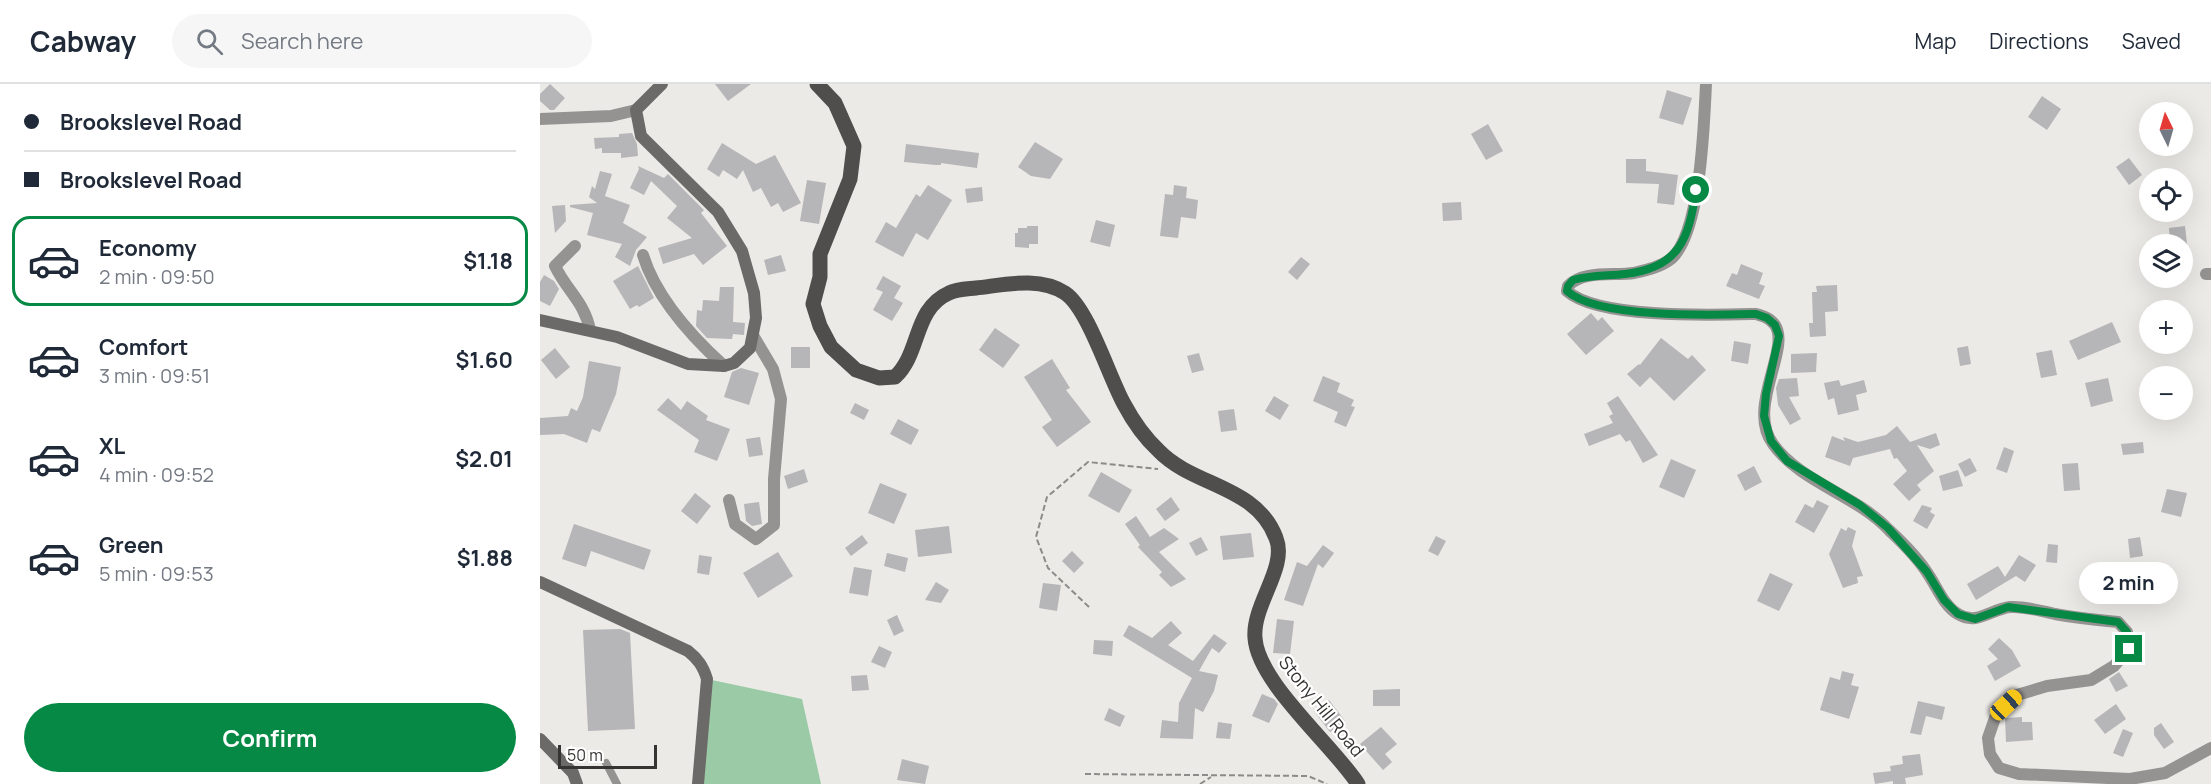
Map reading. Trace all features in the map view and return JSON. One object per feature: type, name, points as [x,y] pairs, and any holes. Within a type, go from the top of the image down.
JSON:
[{"type":"main road","points":[[540,320],[590,330],[688,364],[724,366],[734,363],[745,355],[754,337],[756,318],[754,293],[742,251],[718,212],[641,136],[636,110],[662,84]]},
{"type":"main road","name":"Stony Hill Road","points":[[817,84],[835,103],[854,146],[850,179],[820,254],[820,277],[813,304],[820,326],[831,347],[856,370],[879,378],[895,377],[904,369],[922,319],[933,301],[951,292],[1021,283],[1048,286],[1065,293],[1079,308],[1124,405],[1140,430],[1160,453],[1187,472],[1233,491],[1249,502],[1265,518],[1277,539],[1278,561],[1257,612],[1254,637],[1260,660],[1291,705],[1358,784]]},
{"type":"main road","points":[[540,582],[688,651],[704,668],[707,679],[698,784]]},
{"type":"main road","points":[[540,739],[573,773],[577,784]]},
{"type":"street","points":[[1706,84],[1704,134],[1693,209],[1686,233],[1672,257],[1652,270],[1573,280],[1567,291],[1574,297],[1620,309],[1679,316],[1756,314],[1767,318],[1775,325],[1779,336],[1766,394],[1764,416],[1771,441],[1787,461],[1860,505],[1888,528],[1927,572],[1944,600],[1958,614],[1975,619],[2008,607],[2026,608],[2087,620],[2118,622],[2127,632],[2129,649],[2114,666],[2091,680],[2047,686],[2017,695],[1996,715],[1988,738],[1990,754],[1999,768],[2019,774],[2130,779],[2165,773],[2211,748]]},
{"type":"street","points":[[540,119],[611,116],[636,110]]},
{"type":"street","points":[[575,246],[555,266],[564,285],[587,312],[590,330]]},
{"type":"street","points":[[643,255],[648,271],[693,338],[724,366]]},
{"type":"street","points":[[729,500],[735,524],[756,539],[774,525],[774,479],[781,399],[773,369],[754,337]]},
{"type":"lane","points":[[606,763],[617,784]]},
{"type":"path","points":[[1089,607],[1048,568],[1036,537],[1047,497],[1088,462],[1187,472]]},
{"type":"path","points":[[1085,774],[1163,774],[1211,777],[1262,774],[1308,776],[1327,784]]},
{"type":"path","points":[[1200,784],[1211,777]]},
{"type":"green space","points":[[707,679],[802,699],[821,784],[698,784]]},
{"type":"building","points":[[550,84],[565,98],[554,110],[550,110],[540,101],[540,94]]},
{"type":"building","points":[[715,84],[751,84],[728,101]]},
{"type":"building","points":[[1667,90],[1692,98],[1683,125],[1659,118]]},
{"type":"building","points":[[2042,96],[2061,109],[2047,130],[2028,117]]},
{"type":"building","points":[[1488,124],[1503,151],[1486,160],[1471,134]]},
{"type":"building","points":[[632,133],[637,144],[638,156],[621,158],[621,153],[602,153],[602,148],[595,149],[594,138],[619,137],[619,134]]},
{"type":"building","points":[[1035,142],[1063,159],[1050,179],[1031,176],[1018,167]]},
{"type":"building","points":[[722,143],[756,164],[775,155],[801,203],[783,212],[778,203],[771,207],[761,188],[753,192],[743,170],[737,179],[723,170],[719,177],[707,169]]},
{"type":"building","points":[[906,144],[979,153],[977,168],[941,163],[941,165],[936,165],[904,162]]},
{"type":"building","points":[[2129,158],[2139,171],[2139,177],[2129,185],[2116,167]]},
{"type":"building","points":[[1626,159],[1646,159],[1646,171],[1678,175],[1674,205],[1657,203],[1659,184],[1626,183]]},
{"type":"building","points":[[638,166],[664,178],[668,174],[704,210],[701,213],[727,246],[703,265],[694,254],[663,264],[658,248],[692,238],[667,218],[677,206],[651,181],[644,195],[630,188],[639,169]]},
{"type":"building","points":[[600,171],[612,174],[605,196],[630,205],[623,223],[647,237],[636,250],[630,266],[615,257],[622,244],[587,235],[593,213],[570,207],[570,205],[597,203],[589,197],[592,186],[595,189]]},
{"type":"building","points":[[807,180],[826,183],[819,224],[800,221]]},
{"type":"building","points":[[928,185],[952,200],[928,240],[916,233],[903,257],[875,242],[886,222],[896,228],[916,194],[920,197]]},
{"type":"building","points":[[1174,185],[1187,187],[1186,198],[1198,200],[1196,219],[1181,217],[1178,238],[1160,236],[1165,194],[1173,195]]},
{"type":"building","points":[[982,187],[983,201],[967,203],[965,189]]},
{"type":"building","points":[[1461,202],[1462,220],[1443,221],[1442,203]]},
{"type":"building","points":[[565,205],[566,221],[555,233],[552,206]]},
{"type":"building","points":[[1096,220],[1115,225],[1110,247],[1090,242]]},
{"type":"building","points":[[1027,226],[1038,226],[1038,244],[1029,244],[1029,248],[1015,247],[1015,233],[1018,233],[1018,228],[1027,228]]},
{"type":"building","points":[[2185,226],[2186,234],[2169,234],[2169,228]]},
{"type":"building","points":[[781,255],[786,271],[768,275],[764,260]]},
{"type":"building","points":[[1301,257],[1310,264],[1297,280],[1288,272]]},
{"type":"building","points":[[1741,264],[1763,273],[1759,284],[1765,286],[1759,299],[1726,286],[1732,273],[1737,275]]},
{"type":"building","points":[[638,266],[654,298],[639,307],[637,305],[630,309],[613,281]]},
{"type":"building","points":[[544,275],[554,281],[559,289],[550,306],[540,301],[540,282]]},
{"type":"building","points":[[883,276],[901,286],[894,298],[903,303],[892,321],[873,310],[883,292],[876,289]]},
{"type":"building","points":[[1837,285],[1838,311],[1825,312],[1826,336],[1810,337],[1809,323],[1813,323],[1812,292],[1817,292],[1816,286]]},
{"type":"building","points":[[720,287],[734,287],[733,322],[745,323],[744,335],[733,334],[732,339],[707,338],[696,326],[697,310],[702,311],[703,300],[719,301]]},
{"type":"building","points":[[1591,313],[1598,321],[1602,317],[1614,331],[1586,355],[1567,334]]},
{"type":"building","points":[[2112,322],[2121,342],[2078,360],[2069,341]]},
{"type":"building","points":[[995,328],[1020,345],[1003,368],[979,350]]},
{"type":"building","points":[[1661,338],[1688,359],[1692,355],[1706,370],[1674,401],[1650,377],[1640,387],[1627,374],[1640,365]]},
{"type":"building","points":[[1734,341],[1751,344],[1748,364],[1731,361]]},
{"type":"building","points":[[1968,346],[1971,364],[1960,366],[1957,348]]},
{"type":"building","points":[[791,347],[810,347],[810,368],[791,368]]},
{"type":"building","points":[[555,348],[570,367],[556,379],[541,360]]},
{"type":"building","points":[[2052,350],[2057,375],[2041,378],[2036,353]]},
{"type":"building","points":[[1199,353],[1204,370],[1192,373],[1187,356]]},
{"type":"building","points":[[1817,353],[1816,372],[1791,373],[1791,354]]},
{"type":"building","points":[[1052,359],[1070,388],[1066,390],[1091,422],[1057,447],[1042,427],[1052,420],[1024,377]]},
{"type":"building","points":[[589,361],[621,367],[616,394],[600,432],[592,429],[587,443],[564,434],[540,435],[540,418],[568,416],[571,408],[577,411],[583,397]]},
{"type":"building","points":[[741,368],[759,373],[749,405],[724,397],[732,372]]},
{"type":"building","points":[[1323,376],[1340,383],[1337,392],[1354,400],[1351,406],[1355,407],[1346,427],[1334,422],[1338,412],[1313,401]]},
{"type":"building","points":[[1797,378],[1799,396],[1789,397],[1801,419],[1790,425],[1778,405],[1776,388],[1779,379]]},
{"type":"building","points":[[2108,378],[2113,401],[2091,407],[2085,383]]},
{"type":"building","points":[[1839,380],[1841,386],[1864,380],[1867,392],[1856,395],[1859,410],[1838,415],[1834,398],[1828,400],[1824,383]]},
{"type":"building","points":[[1274,396],[1289,405],[1280,420],[1265,411]]},
{"type":"building","points":[[1618,396],[1658,455],[1643,463],[1630,440],[1626,442],[1620,434],[1589,446],[1584,434],[1613,423],[1609,416],[1613,414],[1607,403]]},
{"type":"building","points":[[668,398],[681,410],[687,401],[708,416],[706,420],[730,429],[717,461],[694,452],[699,440],[657,410]]},
{"type":"building","points":[[855,403],[869,410],[864,420],[850,413]]},
{"type":"building","points":[[1234,409],[1237,430],[1221,432],[1218,411]]},
{"type":"building","points":[[898,419],[919,430],[911,445],[890,434]]},
{"type":"building","points":[[1897,426],[1910,442],[1936,433],[1940,445],[1930,449],[1917,445],[1934,471],[1917,485],[1921,490],[1909,501],[1893,484],[1907,471],[1897,458],[1894,459],[1890,449],[1853,458],[1850,466],[1825,457],[1832,436],[1845,441],[1843,437],[1858,442],[1886,435]]},
{"type":"building","points":[[760,437],[763,455],[749,457],[746,439]]},
{"type":"building","points":[[2143,442],[2144,453],[2123,455],[2121,444]]},
{"type":"building","points":[[2004,447],[2014,451],[2007,473],[1996,469]]},
{"type":"building","points":[[1970,458],[1977,471],[1965,477],[1958,464]]},
{"type":"building","points":[[1671,459],[1696,470],[1684,498],[1659,487]]},
{"type":"building","points":[[2078,463],[2080,490],[2064,491],[2062,464]]},
{"type":"building","points":[[1754,466],[1762,482],[1745,491],[1737,475]]},
{"type":"building","points":[[804,469],[808,482],[788,489],[784,476]]},
{"type":"building","points":[[1958,470],[1963,486],[1943,491],[1939,476]]},
{"type":"building","points":[[1101,472],[1132,490],[1119,513],[1088,496]]},
{"type":"building","points":[[880,483],[907,494],[894,524],[868,513]]},
{"type":"building","points":[[2167,489],[2187,493],[2181,517],[2161,512]]},
{"type":"building","points":[[695,493],[711,506],[697,524],[681,511]]},
{"type":"building","points":[[1171,497],[1180,510],[1165,521],[1156,509]]},
{"type":"building","points":[[1817,500],[1829,506],[1814,533],[1795,522],[1805,504],[1813,508]]},
{"type":"building","points":[[759,502],[762,524],[752,526],[746,521],[744,504]]},
{"type":"building","points":[[1922,505],[1932,508],[1930,512],[1935,515],[1927,529],[1913,521]]},
{"type":"building","points":[[1136,516],[1150,537],[1164,528],[1179,539],[1159,552],[1186,579],[1171,587],[1159,575],[1162,572],[1138,547],[1140,545],[1125,524]]},
{"type":"building","points":[[574,524],[651,550],[644,570],[591,551],[586,567],[562,559]]},
{"type":"building","points":[[949,526],[952,553],[918,557],[915,530]]},
{"type":"building","points":[[1848,527],[1856,531],[1852,546],[1863,576],[1857,577],[1858,583],[1843,588],[1829,554],[1841,528],[1846,531]]},
{"type":"building","points":[[1251,533],[1254,557],[1223,560],[1220,536]]},
{"type":"building","points":[[862,535],[868,543],[851,556],[845,548]]},
{"type":"building","points":[[1436,536],[1446,541],[1438,556],[1428,551]]},
{"type":"building","points":[[1201,537],[1208,550],[1196,556],[1189,543]]},
{"type":"building","points":[[2140,537],[2143,556],[2130,558],[2128,539]]},
{"type":"building","points":[[2048,544],[2058,545],[2057,563],[2046,562]]},
{"type":"building","points":[[1323,545],[1334,553],[1323,568],[1318,564],[1303,606],[1284,600],[1297,562],[1307,566]]},
{"type":"building","points":[[1072,551],[1084,563],[1074,573],[1062,561]]},
{"type":"building","points":[[778,552],[793,576],[758,598],[743,573]]},
{"type":"building","points":[[887,553],[908,558],[905,572],[884,566]]},
{"type":"building","points":[[699,555],[712,557],[709,575],[697,573]]},
{"type":"building","points":[[2019,555],[2036,565],[2025,582],[2016,576],[1976,600],[1967,584],[1998,566],[2005,577]]},
{"type":"building","points":[[854,567],[872,570],[868,596],[849,593]]},
{"type":"building","points":[[1770,573],[1793,584],[1779,611],[1757,601]]},
{"type":"building","points":[[936,582],[949,590],[941,603],[925,600]]},
{"type":"building","points":[[1043,583],[1061,585],[1057,611],[1039,608]]},
{"type":"building","points":[[897,615],[904,631],[894,636],[887,620]]},
{"type":"building","points":[[1277,619],[1294,621],[1290,654],[1273,653]]},
{"type":"building","points":[[1171,621],[1182,633],[1168,645],[1193,661],[1214,634],[1227,643],[1219,653],[1212,648],[1199,671],[1218,675],[1214,691],[1203,712],[1195,708],[1193,739],[1160,738],[1162,720],[1178,722],[1179,703],[1192,678],[1123,636],[1129,625],[1152,638]]},
{"type":"building","points":[[620,629],[630,633],[635,729],[588,731],[583,630]]},
{"type":"building","points":[[1999,638],[2012,650],[2021,666],[1995,681],[1987,666],[1998,659],[1988,649]]},
{"type":"building","points":[[1094,640],[1113,641],[1112,656],[1093,654]]},
{"type":"building","points":[[879,646],[892,652],[885,668],[871,662]]},
{"type":"building","points":[[1842,671],[1854,674],[1851,685],[1859,687],[1849,719],[1820,710],[1830,677],[1840,680]]},
{"type":"building","points":[[2119,672],[2128,686],[2116,692],[2109,679]]},
{"type":"building","points":[[867,675],[869,690],[852,691],[851,676]]},
{"type":"building","points":[[1400,689],[1400,706],[1373,706],[1373,690]]},
{"type":"building","points":[[1262,694],[1274,699],[1278,704],[1269,723],[1252,716]]},
{"type":"building","points":[[1329,700],[1345,721],[1330,732],[1314,711]]},
{"type":"building","points":[[1918,701],[1945,707],[1942,720],[1926,716],[1921,735],[1910,733]]},
{"type":"building","points":[[2116,704],[2126,719],[2105,734],[2094,720]]},
{"type":"building","points":[[1109,708],[1125,716],[1120,727],[1104,720]]},
{"type":"building","points":[[2022,717],[2022,722],[2032,722],[2033,740],[2006,742],[2005,718]]},
{"type":"building","points":[[1218,722],[1232,724],[1230,739],[1216,738]]},
{"type":"building","points":[[2161,723],[2174,742],[2164,749],[2154,735],[2154,728]]},
{"type":"building","points":[[1381,727],[1397,744],[1385,754],[1392,762],[1383,770],[1360,744]]},
{"type":"building","points":[[2123,729],[2133,733],[2123,757],[2113,753]]},
{"type":"building","points":[[1920,754],[1923,775],[1905,778],[1906,784],[1893,784],[1893,781],[1875,784],[1873,773],[1891,771],[1890,766],[1903,764],[1902,756]]},
{"type":"building","points":[[902,759],[929,766],[925,784],[897,780]]},
{"type":"route","points":[[1696,190],[1686,233],[1672,257],[1652,270],[1573,280],[1567,291],[1574,297],[1620,309],[1679,316],[1756,314],[1767,318],[1775,325],[1779,336],[1766,394],[1764,416],[1771,441],[1787,461],[1860,505],[1888,528],[1927,572],[1944,600],[1958,614],[1975,619],[2008,607],[2026,608],[2087,620],[2118,622],[2127,632],[2129,649]]}]
